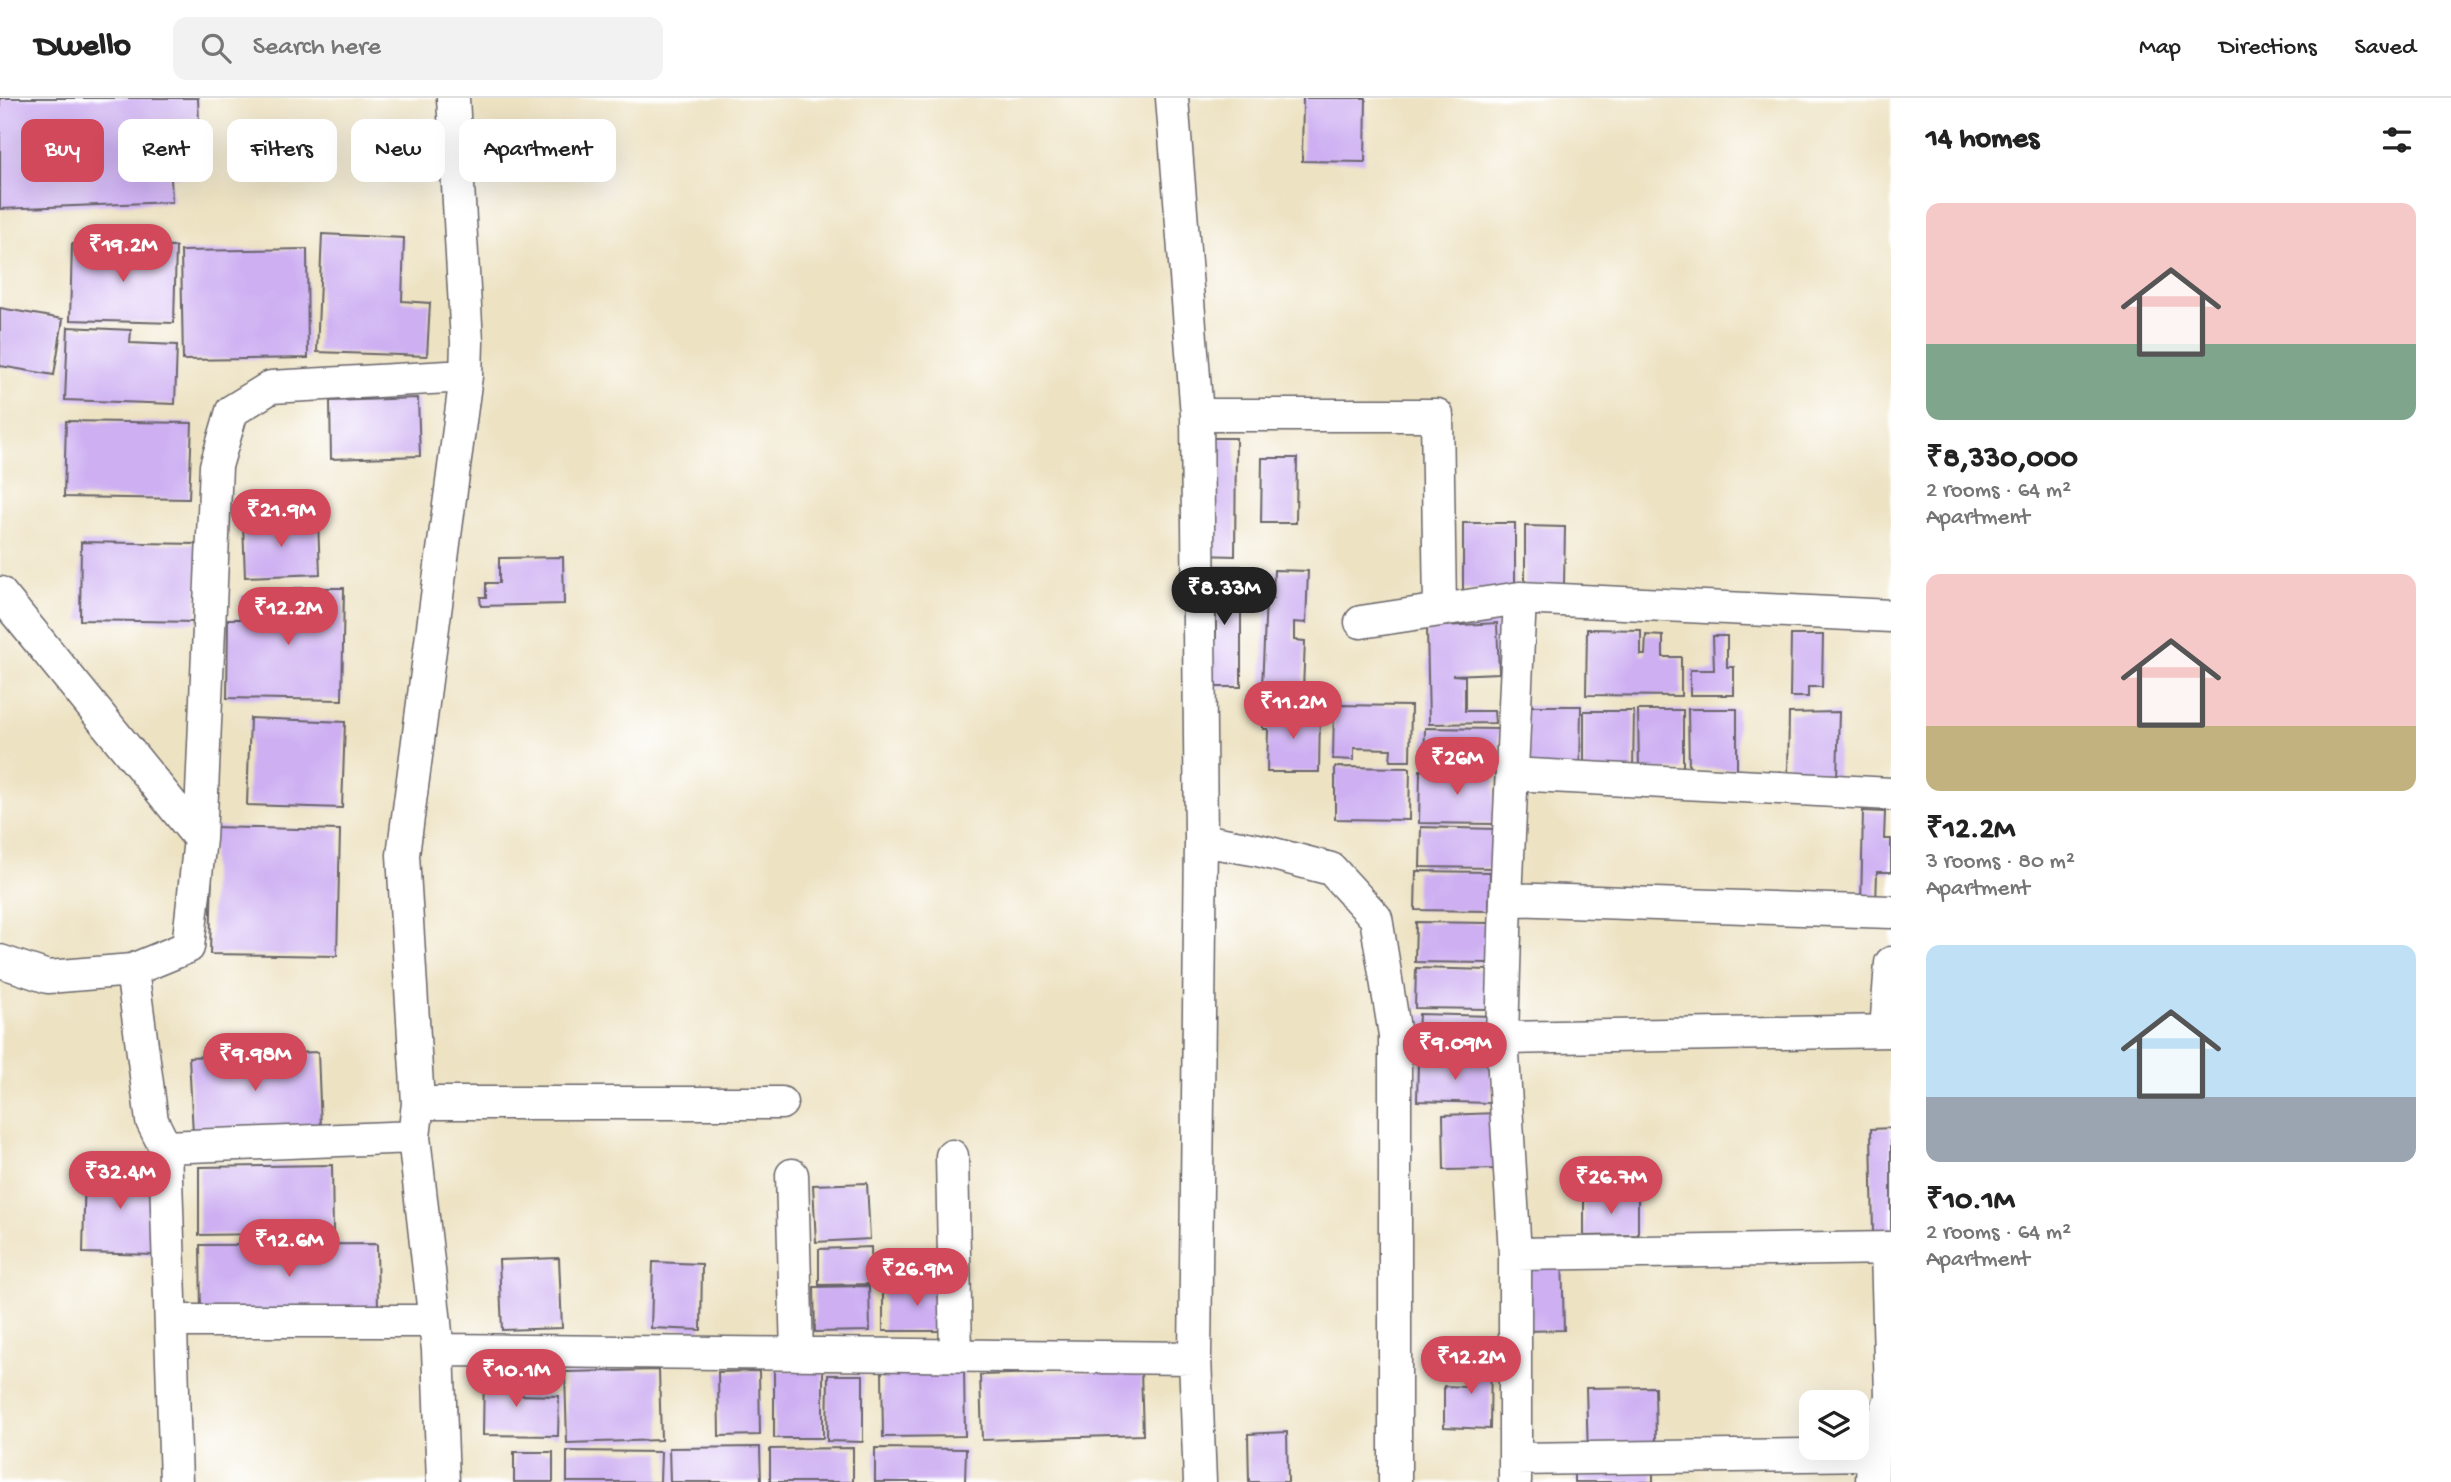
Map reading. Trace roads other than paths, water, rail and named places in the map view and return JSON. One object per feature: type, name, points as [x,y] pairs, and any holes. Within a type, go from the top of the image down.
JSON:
[{"type":"street","points":[[443,1482],[437,1336],[414,1137],[418,1104],[403,855],[466,376],[467,342],[453,98]]},
{"type":"street","points":[[1172,98],[1197,415],[1201,840],[1195,1358],[1200,1482]]},
{"type":"street","points":[[0,961],[48,977],[132,970],[188,947],[200,839],[216,466],[232,411],[271,387],[466,376]]},
{"type":"street","points":[[1197,415],[1437,415],[1440,608]]},
{"type":"street","points":[[0,593],[200,839]]},
{"type":"street","points":[[1515,1254],[1889,1248],[1891,1396],[1873,1468],[1515,1470],[1515,1254],[1502,1038],[1520,598]]},
{"type":"street","points":[[1361,622],[1520,598],[1891,616]]},
{"type":"street","points":[[1513,774],[1891,794]]},
{"type":"street","points":[[1201,840],[1258,850],[1331,869],[1376,919],[1395,1035],[1395,1482]]},
{"type":"street","points":[[1506,900],[1891,912]]},
{"type":"street","points":[[1502,1038],[1889,1031],[1891,964]]},
{"type":"street","points":[[132,970],[152,1121],[165,1146],[176,1482]]},
{"type":"street","points":[[418,1104],[781,1104]]},
{"type":"street","points":[[165,1146],[414,1137]]},
{"type":"street","points":[[952,1156],[956,1356]]},
{"type":"street","points":[[792,1175],[797,1354]]},
{"type":"street","points":[[171,1321],[797,1354],[1195,1358]]}]
